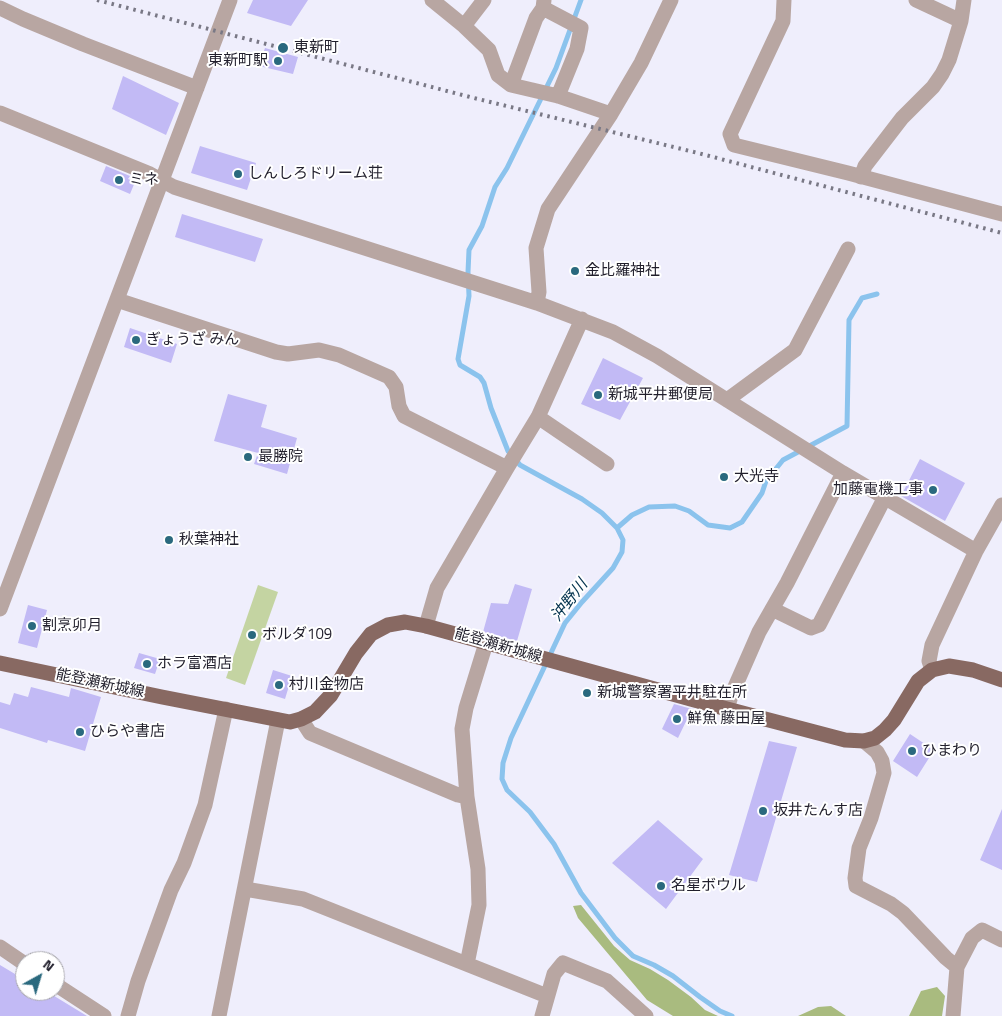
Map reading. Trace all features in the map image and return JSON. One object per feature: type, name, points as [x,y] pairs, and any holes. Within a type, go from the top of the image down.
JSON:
[{"type":"main road","name":"能登瀬新城線","points":[[0,663],[290,722],[315,712],[331,695],[356,653],[371,634],[388,625],[405,622],[426,626],[845,740],[864,741]]},
{"type":"main road","points":[[864,741],[875,738],[885,730],[894,720],[918,681],[932,670],[949,666],[973,670],[1002,680]]},
{"type":"street","points":[[0,609],[230,0]]},
{"type":"street","points":[[432,0],[464,26],[489,50],[498,75],[511,85],[558,96],[611,114]]},
{"type":"street","points":[[464,26],[484,0]]},
{"type":"street","points":[[537,302],[539,292],[536,248],[548,209],[611,114],[641,63],[671,0]]},
{"type":"street","points":[[784,0],[782,21],[730,134],[734,145],[1002,214]]},
{"type":"street","points":[[916,0],[961,21]]},
{"type":"street","points":[[861,177],[865,166],[902,118],[933,87],[942,74],[949,60],[961,21],[964,0]]},
{"type":"street","points":[[511,85],[536,18],[544,4],[581,28],[577,49],[558,96]]},
{"type":"street","points":[[0,8],[74,41],[197,88]]},
{"type":"street","points":[[0,114],[141,170],[174,187],[537,302],[613,332],[657,356],[843,473],[976,551]]},
{"type":"street","points":[[727,400],[795,350],[848,249]]},
{"type":"street","points":[[118,300],[276,352],[288,354],[318,350],[339,354],[389,377],[396,387],[399,406],[404,416],[506,468]]},
{"type":"street","points":[[426,626],[437,588],[506,468],[538,417],[582,319]]},
{"type":"street","points":[[538,417],[608,464]]},
{"type":"street","points":[[727,709],[755,641],[843,473]]},
{"type":"street","points":[[772,609],[811,628],[818,625],[885,498]]},
{"type":"street","points":[[932,670],[929,661],[932,645],[976,551],[1002,505]]},
{"type":"street","points":[[467,964],[479,905],[478,869],[467,797],[462,729],[466,708],[486,643]]},
{"type":"street","points":[[128,1016],[171,890],[184,863],[205,805],[226,709]]},
{"type":"street","points":[[301,719],[310,733],[458,795],[467,797]]},
{"type":"street","points":[[219,1016],[278,720]]},
{"type":"street","points":[[864,741],[882,760],[884,773],[871,818],[859,848],[855,878],[856,886],[891,904],[903,913],[957,967]]},
{"type":"street","points":[[245,889],[303,899],[547,996]]},
{"type":"street","points":[[953,1016],[957,967],[972,938],[982,930],[1002,940]]},
{"type":"street","points":[[0,947],[15,957]]},
{"type":"street","points":[[542,1016],[554,974],[564,964],[607,981],[646,1016]]},
{"type":"street","points":[[65,991],[104,1016]]},
{"type":"green space","name":"ボルダ109","points":[[258,585],[278,592],[245,685],[226,678]]},
{"type":"green space","points":[[581,905],[614,946],[630,960],[668,980],[705,1010],[718,1016],[673,1016],[647,1000],[578,918],[573,906]]},
{"type":"green space","points":[[937,987],[945,996],[942,1016],[909,1016],[921,991]]},
{"type":"green space","points":[[831,1006],[846,1016],[798,1016],[818,1007]]},
{"type":"building","points":[[253,0],[308,0],[291,26],[247,13]]},
{"type":"building","name":"東新町駅","points":[[265,48],[298,57],[293,74],[259,66]]},
{"type":"building","points":[[123,76],[179,103],[166,135],[112,109]]},
{"type":"building","points":[[200,146],[256,163],[247,190],[191,173]]},
{"type":"building","points":[[106,166],[130,176],[128,179],[135,182],[130,194],[100,181]]},
{"type":"building","points":[[182,214],[263,239],[255,262],[175,237]]},
{"type":"building","points":[[130,328],[177,344],[171,363],[124,347]]},
{"type":"building","points":[[603,358],[643,378],[620,420],[581,404]]},
{"type":"building","points":[[228,394],[267,405],[261,427],[297,438],[287,474],[254,464],[258,453],[214,441]]},
{"type":"building","name":"加藤電機工事","points":[[920,459],[965,483],[945,521],[901,496]]},
{"type":"building","points":[[515,584],[532,589],[517,641],[483,632],[491,603],[508,604]]},
{"type":"building","points":[[28,605],[47,610],[37,648],[18,643]]},
{"type":"building","name":"ホラ富酒店","points":[[139,653],[160,659],[155,674],[134,668]]},
{"type":"building","name":"村川金物店","points":[[273,670],[292,676],[285,699],[266,693]]},
{"type":"building","points":[[31,687],[69,697],[71,688],[101,697],[85,751],[48,740],[47,743],[0,728],[0,702],[10,705],[14,693],[28,697]]},
{"type":"building","name":"鮮魚 藤田屋","points":[[674,704],[692,709],[678,738],[662,729]]},
{"type":"building","points":[[910,734],[934,750],[917,777],[893,761]]},
{"type":"building","name":"坂井たんす店","points":[[769,741],[797,747],[757,882],[729,875]]},
{"type":"building","points":[[1002,809],[1002,870],[980,860]]},
{"type":"building","name":"名星ボウル","points":[[658,820],[703,859],[666,909],[612,863]]},
{"type":"building","points":[[0,965],[15,974],[15,1001],[62,1001],[87,1016],[0,1016]]},
{"type":"waterway","name":"沖野川","points":[[581,0],[556,68],[507,168],[495,187],[482,226],[469,250],[469,296],[458,359],[460,365],[480,377],[484,383],[491,408],[508,451],[520,465],[582,499],[602,513],[617,528],[623,540],[622,552],[613,568],[565,623],[511,738],[503,763],[502,779],[507,790],[530,812],[554,844],[581,893],[615,938],[633,956],[673,976],[720,1011],[732,1016]]},
{"type":"waterway","name":"沖野川","points":[[617,528],[632,515],[649,507],[675,506],[689,511],[708,525],[730,528],[742,522],[762,493],[766,481],[783,460],[847,426],[849,320],[862,298],[877,294]]},
{"type":"railway","points":[[97,0],[474,98],[698,153],[1002,233]]},
{"type":"place","name":"東新町","points":[[283,48]]},
{"type":"place","name":"東新町駅","points":[[278,61]]},
{"type":"place","name":"しんしろドリーム荘","points":[[238,174]]},
{"type":"place","name":"ミネ","points":[[119,180]]},
{"type":"place","name":"金比羅神社","points":[[575,271]]},
{"type":"place","name":"ぎょうざ みん","points":[[136,340]]},
{"type":"place","name":"新城平井郵便局","points":[[598,395]]},
{"type":"place","name":"最勝院","points":[[248,457]]},
{"type":"place","name":"大光寺","points":[[724,477]]},
{"type":"place","name":"加藤電機工事","points":[[933,490]]},
{"type":"place","name":"秋葉神社","points":[[169,540]]},
{"type":"place","name":"割烹卯月","points":[[32,626]]},
{"type":"place","name":"ボルダ109","points":[[252,635]]},
{"type":"place","name":"ホラ富酒店","points":[[147,664]]},
{"type":"place","name":"村川金物店","points":[[279,685]]},
{"type":"place","name":"新城警察署平井駐在所","points":[[587,693]]},
{"type":"place","name":"鮮魚 藤田屋","points":[[677,719]]},
{"type":"place","name":"ひらや書店","points":[[80,732]]},
{"type":"place","name":"ひまわり","points":[[912,751]]},
{"type":"place","name":"坂井たんす店","points":[[763,811]]},
{"type":"place","name":"名星ボウル","points":[[661,886]]}]
